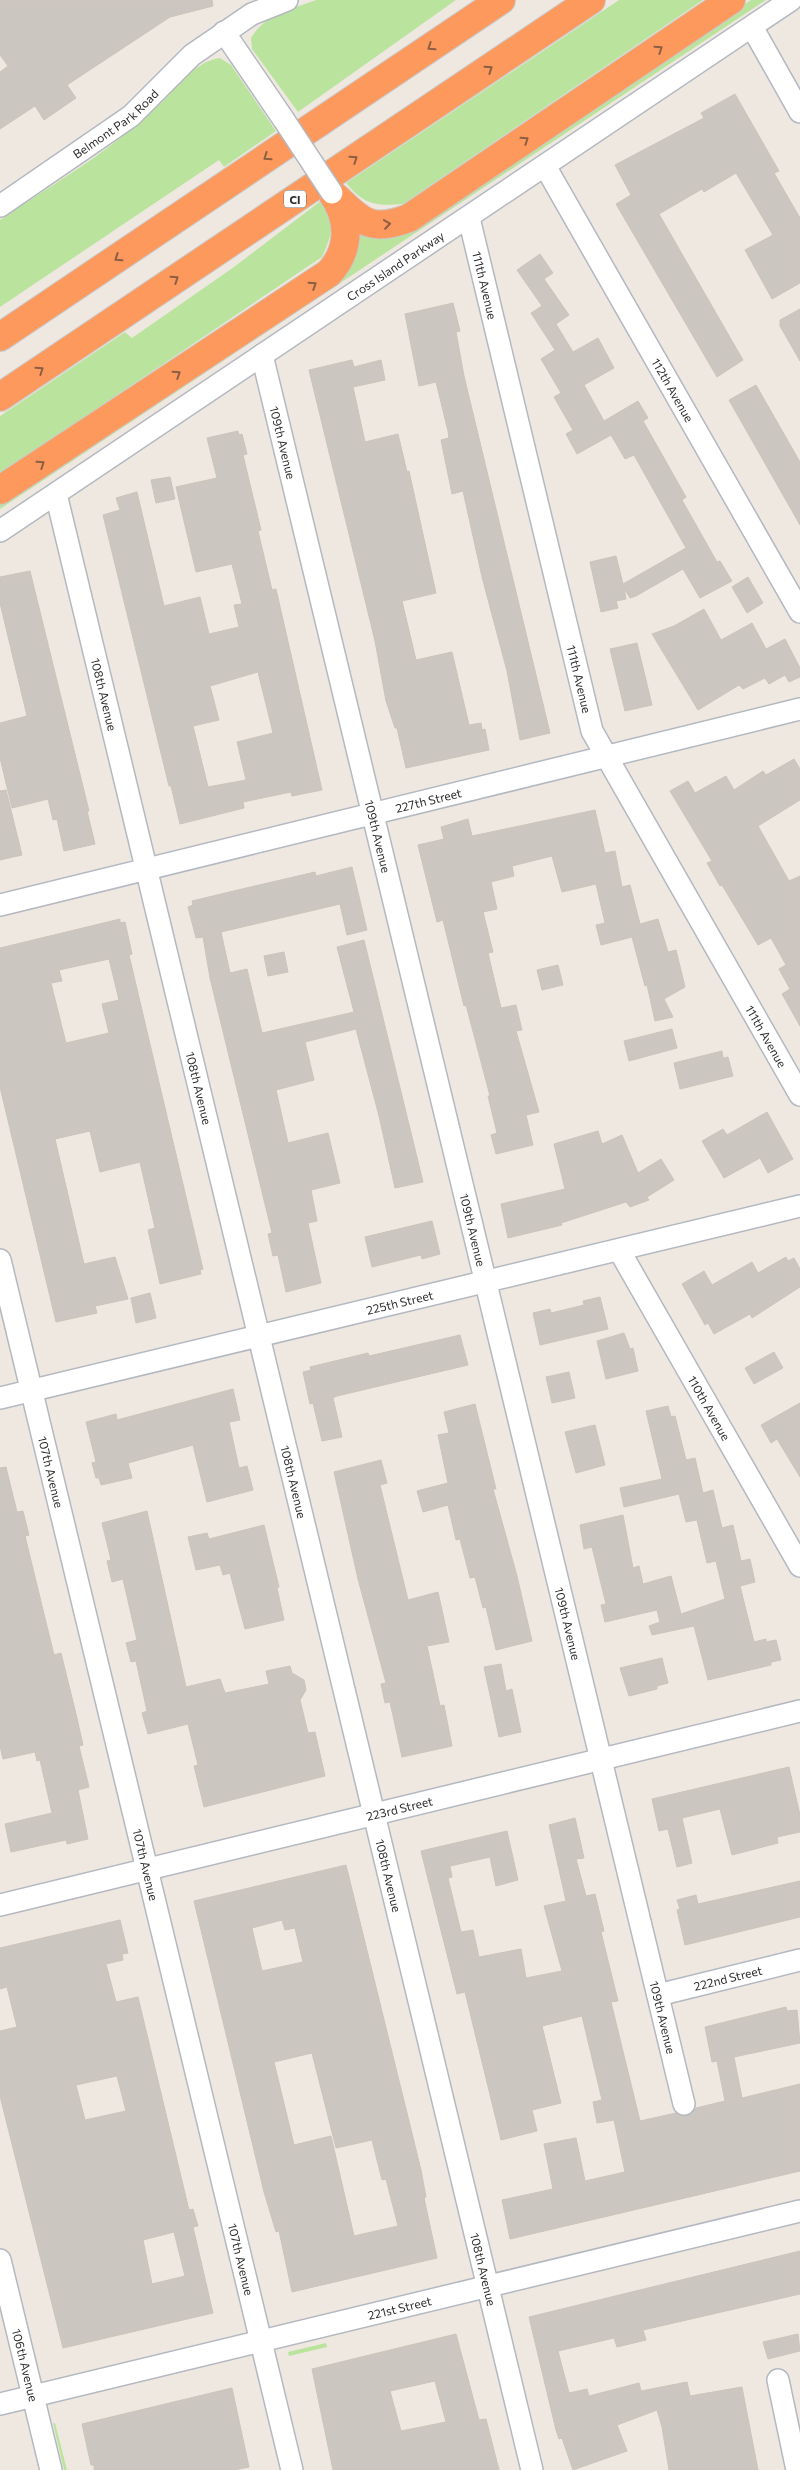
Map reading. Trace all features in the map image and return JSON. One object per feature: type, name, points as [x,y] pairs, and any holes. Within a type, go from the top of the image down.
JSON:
[{"type":"highway","points":[[0,337],[501,0]]},
{"type":"highway","name":"CI","points":[[0,397],[591,0]]},
{"type":"highway","points":[[332,193],[353,214],[369,223],[388,225],[409,218],[731,0]]},
{"type":"highway","points":[[0,490],[329,273],[342,255],[346,232],[340,204],[332,193]]},
{"type":"street","name":"Belmont Park Road","points":[[0,206],[131,116],[192,55],[224,32],[252,14],[287,0]]},
{"type":"street","name":"Cross Island Parkway","points":[[0,531],[469,218],[791,0]]},
{"type":"street","points":[[752,27],[800,112]]},
{"type":"street","points":[[224,32],[332,193]]},
{"type":"street","name":"112th Avenue","points":[[545,166],[800,612]]},
{"type":"street","name":"111th Avenue","points":[[469,218],[592,731],[800,1095]]},
{"type":"street","name":"109th Avenue","points":[[262,355],[684,2104]]},
{"type":"street","name":"108th Avenue","points":[[56,494],[532,2470]]},
{"type":"street","name":"227th Street","points":[[0,905],[800,710]]},
{"type":"street","name":"225th Street","points":[[0,1398],[259,1338],[800,1206]]},
{"type":"street","name":"110th Avenue","points":[[619,1250],[800,1566]]},
{"type":"street","name":"107th Avenue","points":[[0,1260],[292,2470]]},
{"type":"street","name":"223rd Street","points":[[0,1905],[800,1711]]},
{"type":"street","name":"222nd Street","points":[[658,1995],[800,1960]]},
{"type":"street","name":"221st Street","points":[[0,2404],[800,2210]]},
{"type":"street","name":"106th Avenue","points":[[0,2260],[51,2470]]},
{"type":"street","points":[[778,2380],[797,2470]]},
{"type":"green space","points":[[316,0],[456,0],[298,112],[252,49],[251,38],[271,18]]},
{"type":"green space","points":[[619,0],[703,0],[403,204],[385,205],[365,200],[346,183]]},
{"type":"green space","points":[[751,0],[766,0],[0,509],[0,500],[326,287],[358,232],[427,220]]},
{"type":"green space","points":[[220,58],[231,65],[276,131],[224,167],[219,160],[0,307],[0,220],[86,163],[128,132],[197,68],[204,63]]},
{"type":"green space","points":[[322,200],[330,214],[331,228],[322,257],[0,474],[0,416],[125,332],[132,338],[234,267]]},
{"type":"green space","points":[[326,2343],[327,2347],[289,2356],[288,2352]]},
{"type":"green space","points":[[53,2423],[55,2423],[67,2470],[64,2470]]},
{"type":"building","points":[[0,0],[212,0],[213,6],[170,17],[67,85],[76,98],[44,120],[35,106],[0,129],[0,72],[8,66],[0,55]]},
{"type":"building","points":[[735,94],[779,171],[774,173],[800,218],[800,283],[772,299],[745,250],[773,235],[736,173],[704,192],[702,189],[659,214],[743,360],[717,377],[616,204],[631,195],[615,165],[704,118],[701,113]]},
{"type":"building","points":[[540,254],[553,273],[544,279],[569,315],[556,324],[573,352],[598,338],[614,368],[584,385],[604,421],[638,401],[648,418],[643,421],[686,497],[682,500],[717,562],[720,561],[732,581],[700,598],[683,569],[630,598],[624,588],[626,599],[616,601],[618,608],[601,612],[590,562],[616,556],[623,584],[686,548],[634,455],[625,459],[611,435],[577,454],[566,434],[573,430],[554,397],[561,393],[541,359],[555,350],[531,313],[542,306],[517,270]]},
{"type":"building","points":[[453,303],[460,331],[456,332],[464,376],[550,733],[520,740],[507,671],[482,577],[463,491],[452,494],[441,440],[449,438],[448,431],[436,382],[419,386],[405,314]]},
{"type":"building","points":[[800,309],[800,361],[780,326],[780,320]]},
{"type":"building","points":[[352,360],[354,367],[381,360],[385,380],[353,387],[365,442],[398,434],[407,472],[409,471],[436,593],[402,601],[416,660],[452,652],[469,725],[481,723],[482,730],[485,729],[489,750],[406,768],[397,728],[395,728],[386,701],[375,641],[309,370]]},
{"type":"building","points":[[756,385],[800,462],[800,525],[729,400]]},
{"type":"building","points":[[238,431],[239,435],[242,434],[247,454],[243,455],[261,530],[258,531],[272,590],[276,589],[322,790],[292,796],[291,792],[243,802],[244,808],[180,824],[103,515],[120,510],[116,498],[137,492],[164,606],[200,597],[209,634],[239,627],[234,605],[242,604],[232,564],[196,572],[176,487],[217,478],[207,438]],"holes":[[[258,672],[273,733],[237,742],[246,780],[208,787],[193,726],[219,720],[210,686]]]},
{"type":"building","points":[[170,477],[175,499],[156,503],[151,480]]},
{"type":"building","points":[[30,571],[89,811],[87,811],[95,844],[64,851],[57,819],[53,820],[48,799],[12,808],[0,758],[0,723],[27,716],[0,603],[0,577]]},
{"type":"building","points":[[748,577],[763,603],[747,613],[732,587]]},
{"type":"building","points":[[704,609],[721,640],[752,623],[766,649],[785,639],[800,668],[800,677],[789,682],[785,675],[769,684],[765,678],[743,689],[739,685],[698,710],[652,634],[674,626]]},
{"type":"building","points":[[637,643],[652,705],[625,711],[610,649]]},
{"type":"building","points":[[794,759],[800,769],[800,800],[758,826],[789,881],[800,876],[800,1026],[782,994],[790,989],[779,969],[786,965],[771,938],[758,945],[722,885],[720,886],[707,863],[712,861],[670,791],[688,781],[695,793],[726,776],[734,790],[763,771],[766,775]]},
{"type":"building","points":[[6,790],[22,855],[0,860],[0,791]]},
{"type":"building","points":[[595,810],[605,853],[615,851],[622,887],[630,885],[640,924],[658,919],[668,952],[676,950],[685,987],[664,999],[673,1017],[655,1021],[647,985],[645,986],[632,937],[601,945],[596,925],[605,923],[596,884],[562,892],[552,856],[512,866],[514,876],[491,882],[497,909],[483,912],[493,952],[488,953],[501,1008],[516,1005],[522,1030],[516,1031],[539,1112],[526,1115],[533,1145],[496,1154],[491,1135],[497,1133],[488,1096],[490,1096],[466,1005],[464,1006],[443,920],[437,922],[418,845],[444,839],[441,827],[468,819],[472,836]]},
{"type":"building","points":[[352,867],[367,930],[347,935],[340,904],[221,932],[230,973],[247,969],[262,1033],[354,1012],[337,947],[364,940],[423,1182],[395,1188],[379,1116],[356,1029],[305,1042],[314,1080],[276,1090],[288,1143],[328,1133],[340,1183],[311,1190],[317,1221],[308,1223],[321,1283],[286,1292],[278,1255],[273,1256],[268,1234],[272,1233],[210,978],[203,937],[196,938],[188,907],[193,905],[192,901],[315,872],[316,876]]},
{"type":"building","points":[[120,919],[120,923],[125,922],[132,954],[129,955],[203,1269],[200,1270],[201,1274],[160,1284],[148,1230],[155,1228],[140,1162],[100,1172],[90,1131],[55,1139],[84,1264],[115,1257],[128,1299],[95,1306],[97,1313],[56,1322],[0,1087],[0,948]],"holes":[[[109,959],[119,1000],[102,1004],[109,1033],[66,1043],[51,983],[62,981],[59,970]]]},
{"type":"building","points":[[284,952],[288,972],[268,976],[264,956]]},
{"type":"building","points":[[558,965],[563,985],[542,990],[537,970]]},
{"type":"building","points":[[672,1029],[677,1048],[629,1061],[624,1041]]},
{"type":"building","points":[[722,1051],[723,1058],[728,1057],[733,1076],[680,1089],[674,1063]]},
{"type":"building","points":[[767,1112],[793,1159],[768,1173],[760,1158],[724,1178],[702,1141],[723,1129],[727,1135]]},
{"type":"building","points":[[598,1131],[602,1144],[622,1135],[638,1173],[661,1159],[674,1180],[647,1197],[649,1200],[630,1207],[626,1202],[561,1223],[562,1225],[508,1238],[501,1204],[565,1189],[554,1144]]},
{"type":"building","points":[[432,1221],[440,1254],[422,1259],[421,1255],[372,1267],[365,1237]]},
{"type":"building","points":[[786,1257],[788,1261],[794,1258],[800,1269],[800,1287],[752,1318],[750,1314],[714,1334],[708,1323],[705,1325],[682,1284],[704,1271],[712,1285],[752,1262],[758,1273]]},
{"type":"building","points":[[150,1293],[156,1318],[136,1323],[131,1298]]},
{"type":"building","points":[[600,1297],[608,1329],[540,1345],[533,1313],[550,1309],[551,1313],[584,1305],[583,1301]]},
{"type":"building","points":[[624,1333],[630,1349],[633,1348],[638,1371],[606,1379],[597,1341]]},
{"type":"building","points":[[460,1335],[468,1365],[333,1398],[342,1437],[322,1441],[313,1403],[310,1404],[303,1372],[311,1370],[310,1367],[368,1353],[369,1356]]},
{"type":"building","points":[[774,1352],[783,1368],[754,1384],[745,1368]]},
{"type":"building","points":[[569,1372],[575,1398],[552,1403],[546,1377]]},
{"type":"building","points":[[233,1389],[240,1420],[229,1422],[239,1468],[247,1466],[253,1490],[207,1502],[193,1445],[128,1463],[132,1478],[101,1485],[99,1478],[96,1478],[92,1463],[96,1462],[86,1422],[116,1414],[117,1420]]},
{"type":"building","points":[[800,1403],[800,1477],[777,1439],[771,1443],[761,1425]]},
{"type":"building","points":[[475,1404],[496,1489],[493,1489],[517,1576],[532,1641],[496,1650],[486,1607],[483,1608],[475,1577],[470,1578],[460,1539],[456,1540],[448,1505],[423,1512],[417,1491],[448,1483],[438,1435],[449,1433],[444,1412]]},
{"type":"building","points":[[668,1406],[671,1417],[675,1416],[686,1460],[695,1458],[703,1493],[713,1490],[722,1528],[733,1525],[741,1561],[750,1559],[755,1582],[740,1586],[754,1642],[766,1639],[766,1642],[776,1640],[781,1660],[771,1662],[771,1665],[708,1680],[694,1626],[652,1635],[649,1626],[660,1622],[657,1610],[605,1622],[601,1605],[606,1604],[592,1547],[584,1549],[580,1525],[623,1515],[633,1568],[639,1566],[643,1584],[671,1576],[681,1614],[725,1599],[716,1561],[707,1563],[697,1520],[686,1522],[679,1494],[624,1507],[620,1488],[662,1479],[646,1411]]},
{"type":"building","points":[[595,1425],[605,1465],[576,1473],[565,1432]]},
{"type":"building","points":[[381,1460],[387,1483],[380,1485],[408,1600],[438,1592],[449,1642],[427,1646],[440,1706],[444,1705],[452,1746],[402,1757],[390,1702],[385,1703],[381,1684],[386,1683],[358,1579],[334,1472]]},
{"type":"building","points":[[6,1467],[17,1512],[23,1511],[29,1535],[25,1536],[54,1655],[61,1653],[83,1745],[79,1746],[89,1787],[78,1790],[88,1839],[67,1844],[66,1840],[11,1852],[5,1824],[52,1813],[40,1760],[37,1761],[35,1752],[3,1759],[0,1746],[0,1468]]},
{"type":"building","points":[[147,1511],[186,1687],[220,1679],[225,1693],[269,1684],[266,1671],[290,1666],[292,1673],[304,1680],[306,1690],[300,1700],[308,1733],[315,1732],[325,1776],[204,1807],[194,1766],[198,1765],[188,1724],[148,1734],[142,1713],[147,1711],[136,1661],[131,1662],[126,1643],[137,1640],[123,1579],[112,1582],[107,1561],[111,1560],[102,1523]]},
{"type":"building","points":[[264,1525],[279,1587],[277,1588],[284,1620],[245,1629],[230,1573],[223,1575],[220,1565],[196,1570],[188,1537],[207,1533],[209,1539]]},
{"type":"building","points":[[662,1658],[668,1683],[657,1686],[657,1689],[629,1696],[620,1668]]},
{"type":"building","points":[[501,1664],[506,1691],[512,1689],[521,1732],[499,1737],[484,1667]]},
{"type":"building","points":[[789,1767],[800,1815],[800,1832],[777,1837],[778,1843],[732,1855],[720,1809],[682,1818],[692,1863],[677,1867],[668,1829],[659,1831],[652,1799]]},
{"type":"building","points":[[575,1818],[584,1858],[576,1859],[586,1896],[595,1894],[604,1931],[601,1932],[618,2001],[611,2002],[640,2121],[676,2113],[686,2116],[696,2108],[725,2101],[717,2061],[712,2062],[705,2027],[786,2007],[787,2011],[797,2010],[800,2043],[734,2057],[742,2098],[800,2084],[800,2171],[510,2239],[502,2200],[553,2189],[544,2144],[576,2138],[585,2181],[625,2172],[614,2120],[597,2123],[593,2102],[602,2100],[582,2016],[542,2026],[561,2103],[532,2110],[537,2131],[501,2140],[465,1992],[457,1994],[421,1851],[507,1831],[518,1880],[496,1886],[490,1857],[450,1866],[452,1877],[448,1878],[461,1932],[473,1930],[479,1957],[521,1949],[526,1978],[562,1971],[544,1906],[566,1901],[549,1825]]},
{"type":"building","points":[[346,1865],[421,2170],[426,2197],[424,2198],[437,2258],[292,2292],[279,2231],[276,2232],[264,2192],[194,1901]],"holes":[[[282,1920],[285,1930],[295,1928],[303,1962],[262,1971],[252,1928]],[[312,2053],[336,2148],[372,2140],[382,2180],[386,2179],[398,2226],[354,2236],[331,2136],[294,2145],[274,2062]]]},
{"type":"building","points":[[800,1881],[800,1917],[685,1945],[677,1910],[680,1909],[677,1900],[696,1895],[698,1904]]},
{"type":"building","points":[[120,1920],[128,1953],[122,1954],[123,1960],[106,1964],[116,2002],[138,1997],[189,2210],[193,2209],[198,2226],[193,2227],[213,2313],[63,2348],[0,2096],[0,2031],[17,2027],[7,1987],[0,1989],[0,1948]],"holes":[[[117,2076],[126,2111],[85,2120],[76,2085]],[[174,2232],[185,2276],[152,2284],[143,2240]]]},
{"type":"building","points":[[800,2251],[800,2294],[643,2330],[646,2340],[617,2347],[614,2338],[558,2351],[569,2393],[587,2389],[589,2396],[639,2383],[641,2391],[687,2382],[690,2396],[742,2387],[758,2470],[669,2470],[662,2427],[657,2410],[617,2425],[627,2451],[573,2470],[562,2438],[559,2439],[556,2430],[529,2317]]},
{"type":"building","points":[[456,2334],[479,2420],[486,2419],[499,2470],[333,2470],[312,2369]],"holes":[[[435,2381],[446,2422],[401,2431],[390,2391]]]},
{"type":"building","points":[[798,2334],[800,2351],[768,2359],[763,2342]]},
{"type":"building","points":[[232,2388],[249,2467],[234,2470],[94,2470],[94,2465],[91,2465],[82,2424]]}]
